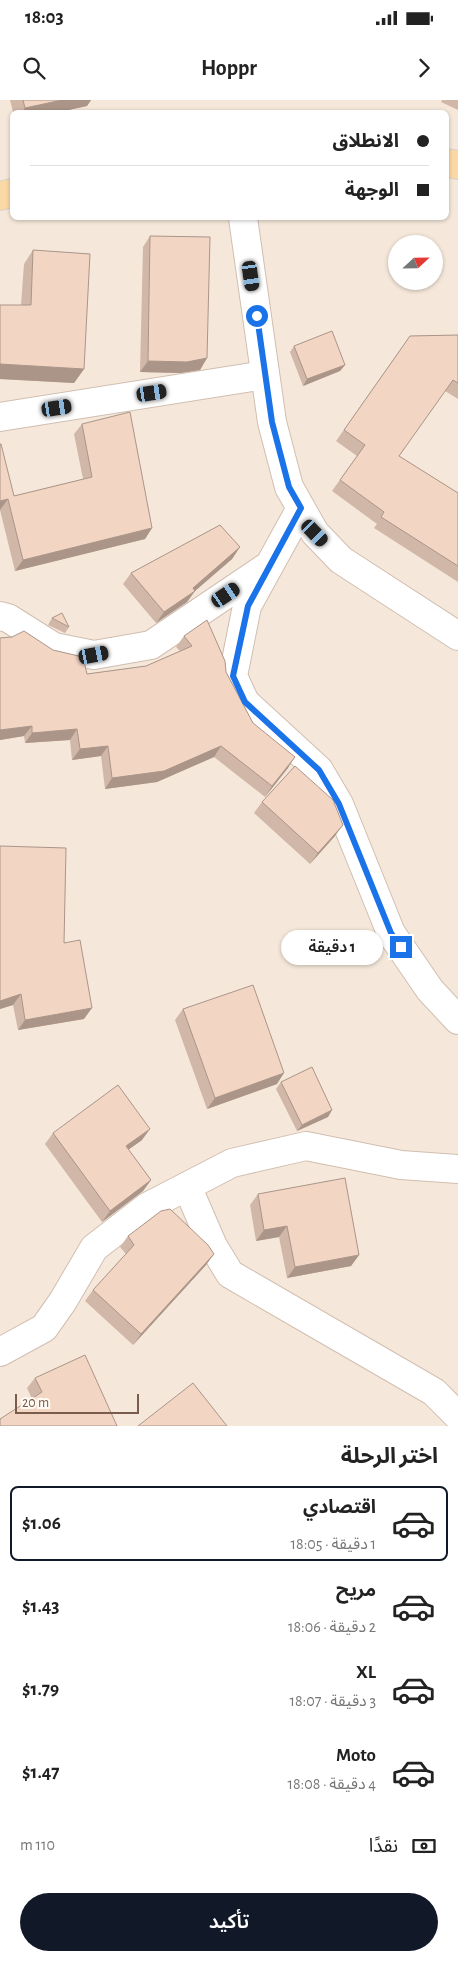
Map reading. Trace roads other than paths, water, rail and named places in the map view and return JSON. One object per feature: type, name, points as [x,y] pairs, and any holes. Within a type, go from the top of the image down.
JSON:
[{"type":"street","points":[[242,220],[272,422],[289,487],[315,533],[341,560],[458,636]]},
{"type":"street","points":[[0,417],[265,374]]},
{"type":"street","points":[[301,508],[248,606],[233,676],[245,702],[319,770],[339,804],[391,933],[430,990],[458,1020]]},
{"type":"street","points":[[0,616],[8,618],[54,647],[94,655],[151,645],[270,565]]},
{"type":"street","points":[[0,1352],[44,1328],[63,1301],[94,1248],[147,1207],[232,1163],[306,1146],[402,1165],[458,1169]]},
{"type":"street","points":[[187,1186],[213,1246],[230,1274],[434,1392],[458,1416]]}]
